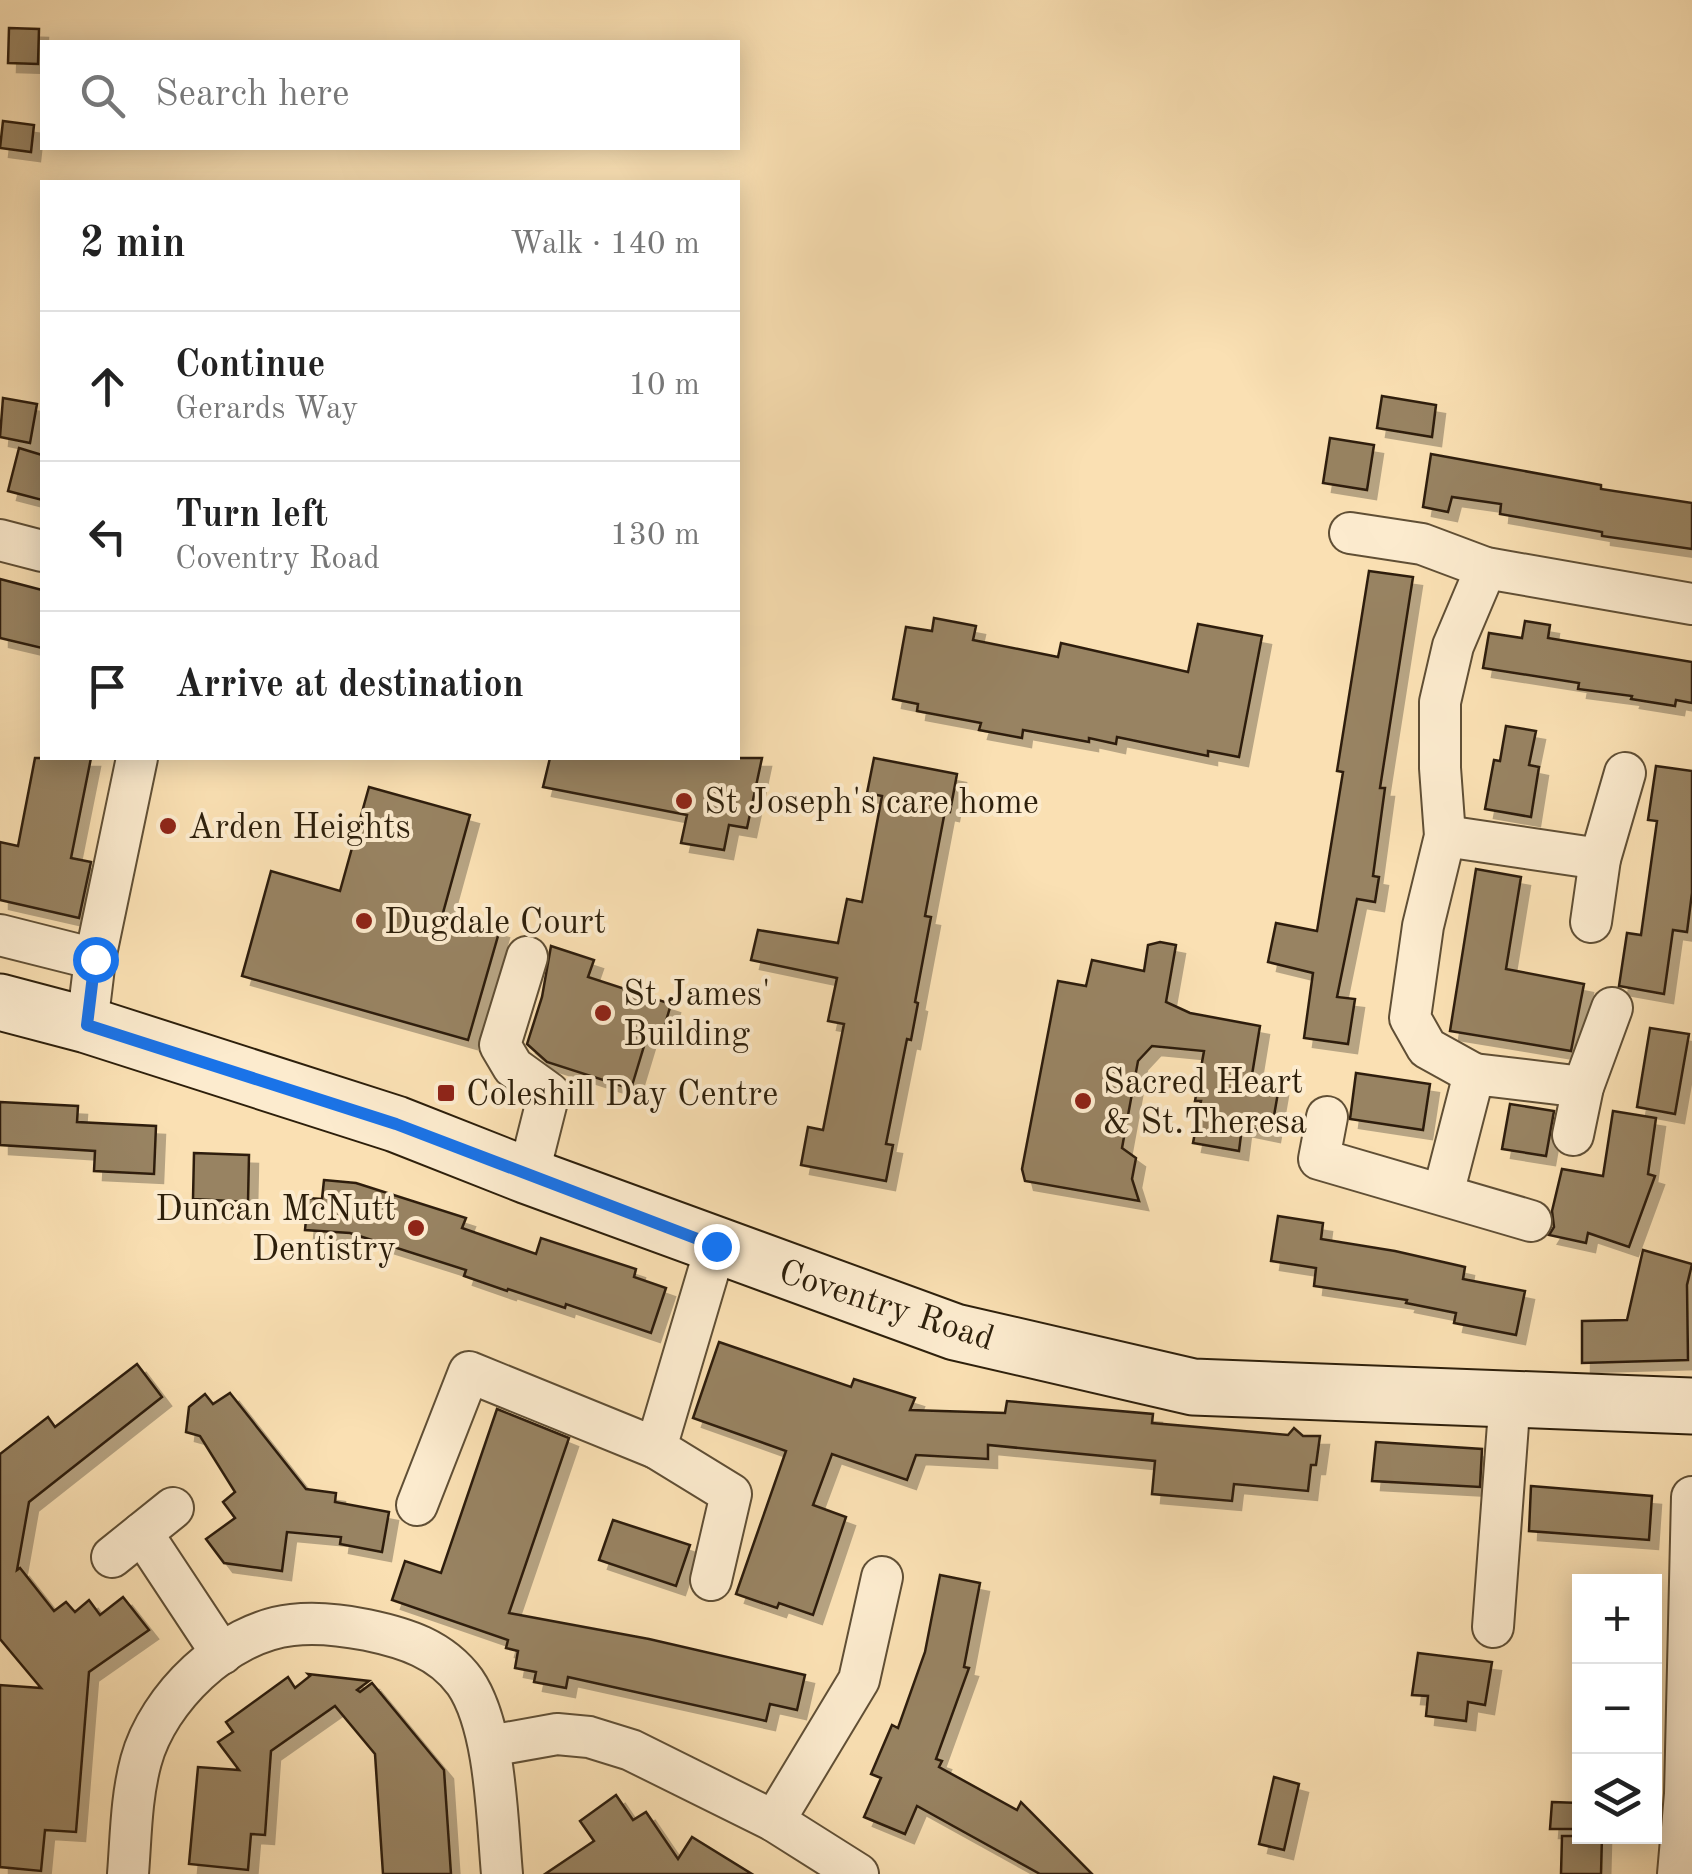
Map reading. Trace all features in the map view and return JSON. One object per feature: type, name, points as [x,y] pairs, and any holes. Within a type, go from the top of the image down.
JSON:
[{"type":"main road","name":"Coventry Road","points":[[0,1002],[87,1025],[396,1124],[954,1332],[1193,1387],[1692,1406]]},
{"type":"street","points":[[1350,533],[1422,544],[1486,568],[1692,604]]},
{"type":"street","points":[[0,540],[40,550]]},
{"type":"street","points":[[1486,568],[1453,646],[1440,702],[1446,836],[1424,926],[1410,1018],[1427,1048],[1474,1074],[1583,1087]]},
{"type":"street","points":[[87,1025],[95,959],[137,760]]},
{"type":"street","points":[[1591,922],[1600,859],[1625,773]]},
{"type":"street","points":[[1446,836],[1600,859]]},
{"type":"street","points":[[0,935],[95,959]]},
{"type":"street","points":[[526,957],[500,1045],[513,1067],[550,1092],[528,1176]]},
{"type":"street","points":[[1573,1135],[1583,1087],[1612,1008]]},
{"type":"street","points":[[1443,1194],[1474,1074]]},
{"type":"street","points":[[1328,1117],[1319,1158],[1531,1221]]},
{"type":"street","points":[[656,1448],[716,1246]]},
{"type":"street","points":[[417,1505],[469,1372],[656,1448],[730,1494],[711,1580]]},
{"type":"street","points":[[1493,1627],[1510,1397]]},
{"type":"street","points":[[1678,1874],[1688,1794],[1692,1497]]},
{"type":"street","points":[[143,1533],[222,1654]]},
{"type":"street","points":[[774,1820],[859,1680],[882,1577]]},
{"type":"street","points":[[128,1874],[132,1803],[142,1759],[153,1729],[182,1688],[250,1636],[290,1625],[338,1624],[401,1637],[443,1657],[466,1684],[490,1746],[502,1874]]},
{"type":"street","points":[[490,1746],[557,1734],[589,1737],[631,1750],[774,1820],[858,1874]]},
{"type":"building","points":[[9,28],[39,29],[38,64],[8,63]]},
{"type":"building","points":[[3,121],[34,125],[31,152],[0,148]]},
{"type":"building","points":[[1382,396],[1436,405],[1432,437],[1377,428]]},
{"type":"building","points":[[3,398],[37,404],[30,443],[0,437]]},
{"type":"building","points":[[1330,438],[1374,445],[1367,490],[1323,483]]},
{"type":"building","points":[[19,448],[40,454],[40,499],[8,491]]},
{"type":"building","points":[[1431,454],[1601,485],[1601,489],[1692,503],[1692,549],[1602,536],[1602,532],[1500,514],[1501,504],[1452,497],[1448,512],[1423,507]]},
{"type":"building","points":[[1369,571],[1413,577],[1380,788],[1385,788],[1373,876],[1379,877],[1375,902],[1357,899],[1337,997],[1355,999],[1348,1044],[1304,1038],[1313,973],[1268,962],[1276,923],[1317,931],[1343,772],[1337,771]]},
{"type":"building","points":[[0,579],[40,589],[40,648],[0,638]]},
{"type":"building","points":[[934,618],[976,626],[973,640],[1058,657],[1061,643],[1188,672],[1198,624],[1262,636],[1239,757],[1208,751],[1208,756],[1117,737],[1116,744],[1089,738],[1089,742],[1023,730],[1022,738],[979,730],[981,723],[917,711],[918,704],[893,699],[906,627],[932,631]]},
{"type":"building","points":[[1525,621],[1550,625],[1548,638],[1692,662],[1692,703],[1676,700],[1675,706],[1631,699],[1632,696],[1578,689],[1579,683],[1483,668],[1489,633],[1522,638]]},
{"type":"building","points":[[1506,726],[1536,731],[1529,765],[1539,767],[1531,817],[1485,809],[1494,760],[1500,761]]},
{"type":"building","points":[[35,758],[91,760],[71,858],[91,862],[79,918],[0,900],[0,842],[18,846]]},
{"type":"building","name":"St Joseph's care home","points":[[762,758],[747,828],[729,825],[724,850],[681,843],[687,815],[543,787],[550,760]]},
{"type":"building","points":[[874,758],[957,774],[950,812],[945,811],[925,916],[931,917],[911,1040],[907,1039],[886,1144],[893,1145],[886,1181],[801,1165],[808,1127],[823,1130],[844,1024],[828,1021],[837,978],[751,960],[758,930],[838,943],[847,899],[862,902],[882,796],[867,793]]},
{"type":"building","points":[[1656,766],[1692,771],[1692,893],[1687,932],[1673,930],[1664,994],[1619,986],[1627,933],[1641,935],[1657,821],[1648,820]]},
{"type":"building","name":"Dugdale Court","points":[[369,787],[470,815],[443,913],[500,929],[468,1040],[242,976],[271,871],[340,891]]},
{"type":"building","points":[[1476,869],[1521,877],[1506,969],[1584,984],[1571,1051],[1450,1031]]},
{"type":"building","name":"Sacred Heart & St.Theresa","points":[[1148,945],[1176,945],[1166,1002],[1190,1013],[1260,1026],[1251,1081],[1279,1087],[1271,1133],[1242,1127],[1239,1151],[1193,1143],[1201,1101],[1195,1101],[1204,1051],[1152,1046],[1138,1061],[1122,1148],[1136,1158],[1132,1179],[1139,1201],[1025,1181],[1022,1169],[1058,981],[1086,986],[1092,960],[1144,971]]},
{"type":"building","name":"St James' Building","points":[[551,946],[594,960],[588,977],[671,1004],[661,1038],[648,1033],[631,1089],[547,1062],[527,1044],[542,997]]},
{"type":"building","points":[[1650,1028],[1689,1034],[1675,1114],[1637,1107]]},
{"type":"building","points":[[1356,1073],[1430,1084],[1423,1130],[1350,1119]]},
{"type":"building","points":[[0,1102],[78,1106],[77,1122],[156,1126],[154,1174],[94,1171],[95,1151],[0,1145]]},
{"type":"building","points":[[1510,1104],[1554,1111],[1546,1156],[1502,1149]]},
{"type":"building","points":[[1613,1111],[1656,1118],[1648,1174],[1655,1176],[1629,1247],[1588,1233],[1586,1243],[1549,1235],[1554,1227],[1552,1211],[1562,1169],[1603,1176]]},
{"type":"building","points":[[194,1153],[249,1155],[248,1202],[193,1199]]},
{"type":"building","points":[[324,1180],[356,1183],[466,1218],[462,1228],[536,1254],[541,1238],[636,1269],[634,1277],[666,1288],[651,1333],[566,1304],[565,1308],[507,1291],[464,1276],[466,1270],[350,1233],[305,1230],[308,1198],[322,1199]]},
{"type":"building","points":[[1278,1216],[1323,1223],[1321,1239],[1465,1267],[1463,1279],[1525,1291],[1516,1335],[1454,1323],[1456,1313],[1406,1303],[1407,1300],[1314,1286],[1316,1268],[1271,1261]]},
{"type":"building","points":[[1643,1250],[1692,1264],[1687,1285],[1688,1360],[1582,1363],[1582,1321],[1627,1320]]},
{"type":"building","points":[[719,1342],[851,1387],[854,1379],[915,1398],[910,1410],[1005,1413],[1007,1401],[1153,1414],[1152,1423],[1288,1435],[1294,1428],[1303,1436],[1320,1436],[1316,1465],[1311,1465],[1308,1491],[1234,1484],[1232,1501],[1152,1494],[1155,1461],[988,1445],[988,1459],[916,1455],[907,1480],[832,1454],[813,1505],[846,1517],[813,1615],[779,1603],[777,1608],[736,1594],[786,1451],[693,1418]]},
{"type":"building","points":[[137,1364],[162,1397],[29,1502],[17,1570],[20,1568],[54,1611],[66,1602],[75,1612],[89,1600],[100,1615],[123,1597],[149,1630],[89,1672],[76,1832],[45,1830],[41,1871],[0,1867],[0,1685],[41,1688],[0,1639],[0,1454],[48,1417],[55,1427]]},
{"type":"building","points":[[230,1393],[306,1489],[336,1493],[335,1502],[389,1512],[382,1552],[340,1544],[341,1537],[287,1532],[282,1571],[224,1563],[206,1539],[235,1518],[223,1502],[235,1492],[200,1436],[186,1432],[189,1407],[205,1394],[213,1404]]},
{"type":"building","points":[[497,1409],[569,1438],[509,1613],[649,1639],[805,1675],[797,1710],[770,1704],[766,1721],[568,1677],[566,1688],[534,1682],[536,1672],[515,1668],[518,1651],[506,1648],[508,1640],[392,1600],[405,1561],[441,1573]]},
{"type":"building","points":[[1376,1442],[1482,1449],[1480,1487],[1372,1481]]},
{"type":"building","points":[[1531,1486],[1652,1496],[1649,1540],[1529,1531]]},
{"type":"building","points":[[613,1520],[690,1545],[676,1586],[599,1560]]},
{"type":"building","points":[[940,1575],[980,1583],[964,1667],[969,1668],[936,1759],[942,1761],[939,1767],[1017,1810],[1021,1802],[1092,1874],[1040,1874],[917,1806],[905,1834],[864,1817],[881,1778],[871,1774],[892,1725],[898,1728],[925,1652]]},
{"type":"building","points":[[1418,1653],[1492,1662],[1485,1705],[1468,1702],[1466,1721],[1426,1716],[1428,1696],[1412,1695]]},
{"type":"building","points":[[308,1674],[369,1681],[357,1690],[360,1692],[372,1683],[444,1770],[451,1874],[383,1874],[375,1754],[335,1706],[271,1751],[265,1835],[251,1834],[248,1870],[189,1864],[198,1767],[239,1770],[218,1742],[233,1732],[226,1722],[288,1677],[295,1688]]},
{"type":"building","points":[[1274,1777],[1299,1784],[1284,1850],[1259,1844]]},
{"type":"building","points":[[616,1795],[633,1820],[646,1812],[678,1859],[692,1837],[752,1874],[545,1874],[594,1841],[580,1821]]},
{"type":"building","points":[[1552,1802],[1572,1803],[1572,1829],[1550,1829]]},
{"type":"building","points":[[1562,1836],[1572,1836],[1572,1844],[1602,1844],[1601,1874],[1561,1874]]},
{"type":"place","name":"St Joseph's care home","points":[[684,801]]},
{"type":"place","name":"Arden Heights","points":[[168,826]]},
{"type":"place","name":"Dugdale Court","points":[[364,921]]},
{"type":"place","name":"St James' Building","points":[[603,1013]]},
{"type":"place","name":"Coleshill Day Centre","points":[[446,1093]]},
{"type":"place","name":"Sacred Heart & St.Theresa","points":[[1083,1101]]},
{"type":"place","name":"Duncan McNutt Dentistry","points":[[416,1228]]},
{"type":"route","points":[[95,959],[87,1025],[396,1124],[716,1246]]}]
